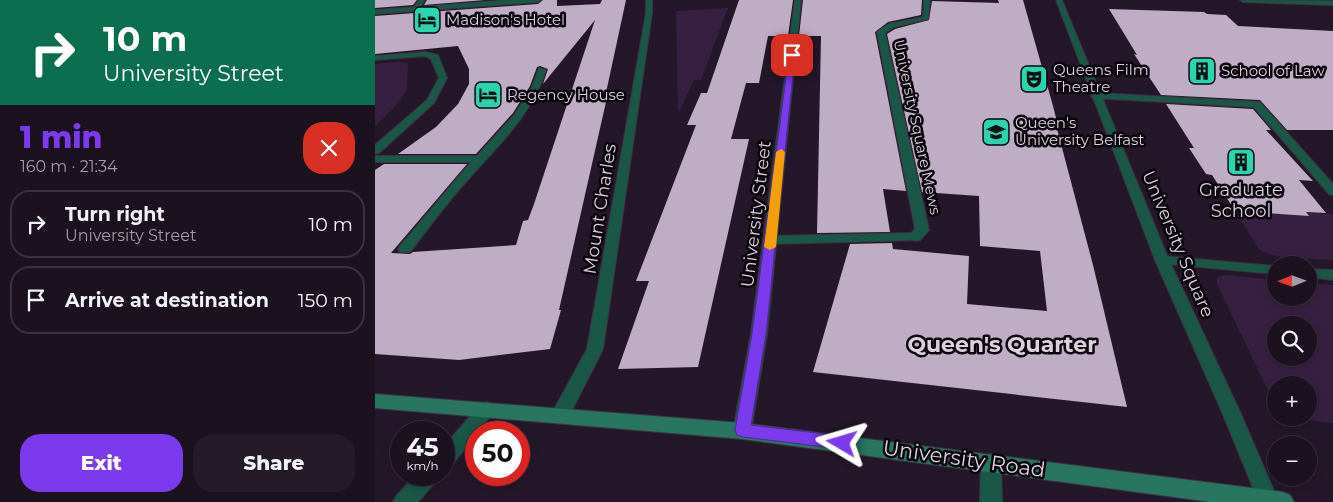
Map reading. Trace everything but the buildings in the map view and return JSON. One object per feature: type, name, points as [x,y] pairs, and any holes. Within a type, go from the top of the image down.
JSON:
[{"type":"main road","name":"University Road","points":[[375,401],[743,430],[1275,501]]},
{"type":"street","points":[[415,10],[422,0]]},
{"type":"street","points":[[375,12],[538,0]]},
{"type":"street","name":"Mount Charles","points":[[560,415],[595,349],[649,13],[649,0]]},
{"type":"street","name":"University Street","points":[[743,430],[759,334],[798,0]]},
{"type":"street","name":"University Square Mews","points":[[771,240],[915,237],[922,230],[881,32],[893,24],[925,18],[927,0]]},
{"type":"street","name":"University Square","points":[[1059,0],[1162,260],[1231,412],[1275,501]]},
{"type":"street","points":[[1243,0],[1333,3]]},
{"type":"street","points":[[375,58],[425,54],[435,58],[443,78],[431,101],[375,151]]},
{"type":"street","points":[[405,249],[459,181],[525,111],[539,83],[542,70]]},
{"type":"street","points":[[1096,96],[1257,104],[1333,191]]},
{"type":"street","points":[[375,159],[480,159]]},
{"type":"street","points":[[1162,260],[1267,269]]},
{"type":"street","points":[[1317,274],[1333,275]]},
{"type":"street","points":[[455,447],[487,409]]},
{"type":"street","points":[[991,463],[991,502]]},
{"type":"street","points":[[404,502],[419,486]]},
{"type":"shaded area","points":[[728,8],[701,80],[694,80],[678,114],[676,11]]},
{"type":"shaded area","points":[[408,63],[407,90],[396,105],[375,126],[375,64]]},
{"type":"shaded area","points":[[1233,208],[1331,214],[1333,217],[1333,260],[1317,260],[1317,256],[1275,256],[1259,249]]},
{"type":"shaded area","points":[[1226,275],[1267,279],[1267,306],[1317,306],[1317,284],[1333,285],[1333,423],[1317,421],[1317,376],[1267,376],[1267,388],[1217,284],[1217,277]]},
{"type":"slow traffic","points":[[770,247],[781,152]]},
{"type":"place","name":"Madison's Hotel","points":[[427,20]]},
{"type":"place","name":"School of Law","points":[[1202,71]]},
{"type":"place","name":"Queens Film Theatre","points":[[1034,79]]},
{"type":"place","name":"Regency House","points":[[488,95]]},
{"type":"place","name":"Queen's University Belfast","points":[[996,132]]},
{"type":"place","name":"Graduate School","points":[[1241,162]]},
{"type":"district","name":"Queen's Quarter","points":[[1002,344]]},
{"type":"route","points":[[792,55],[759,334],[743,430],[842,443]]}]
